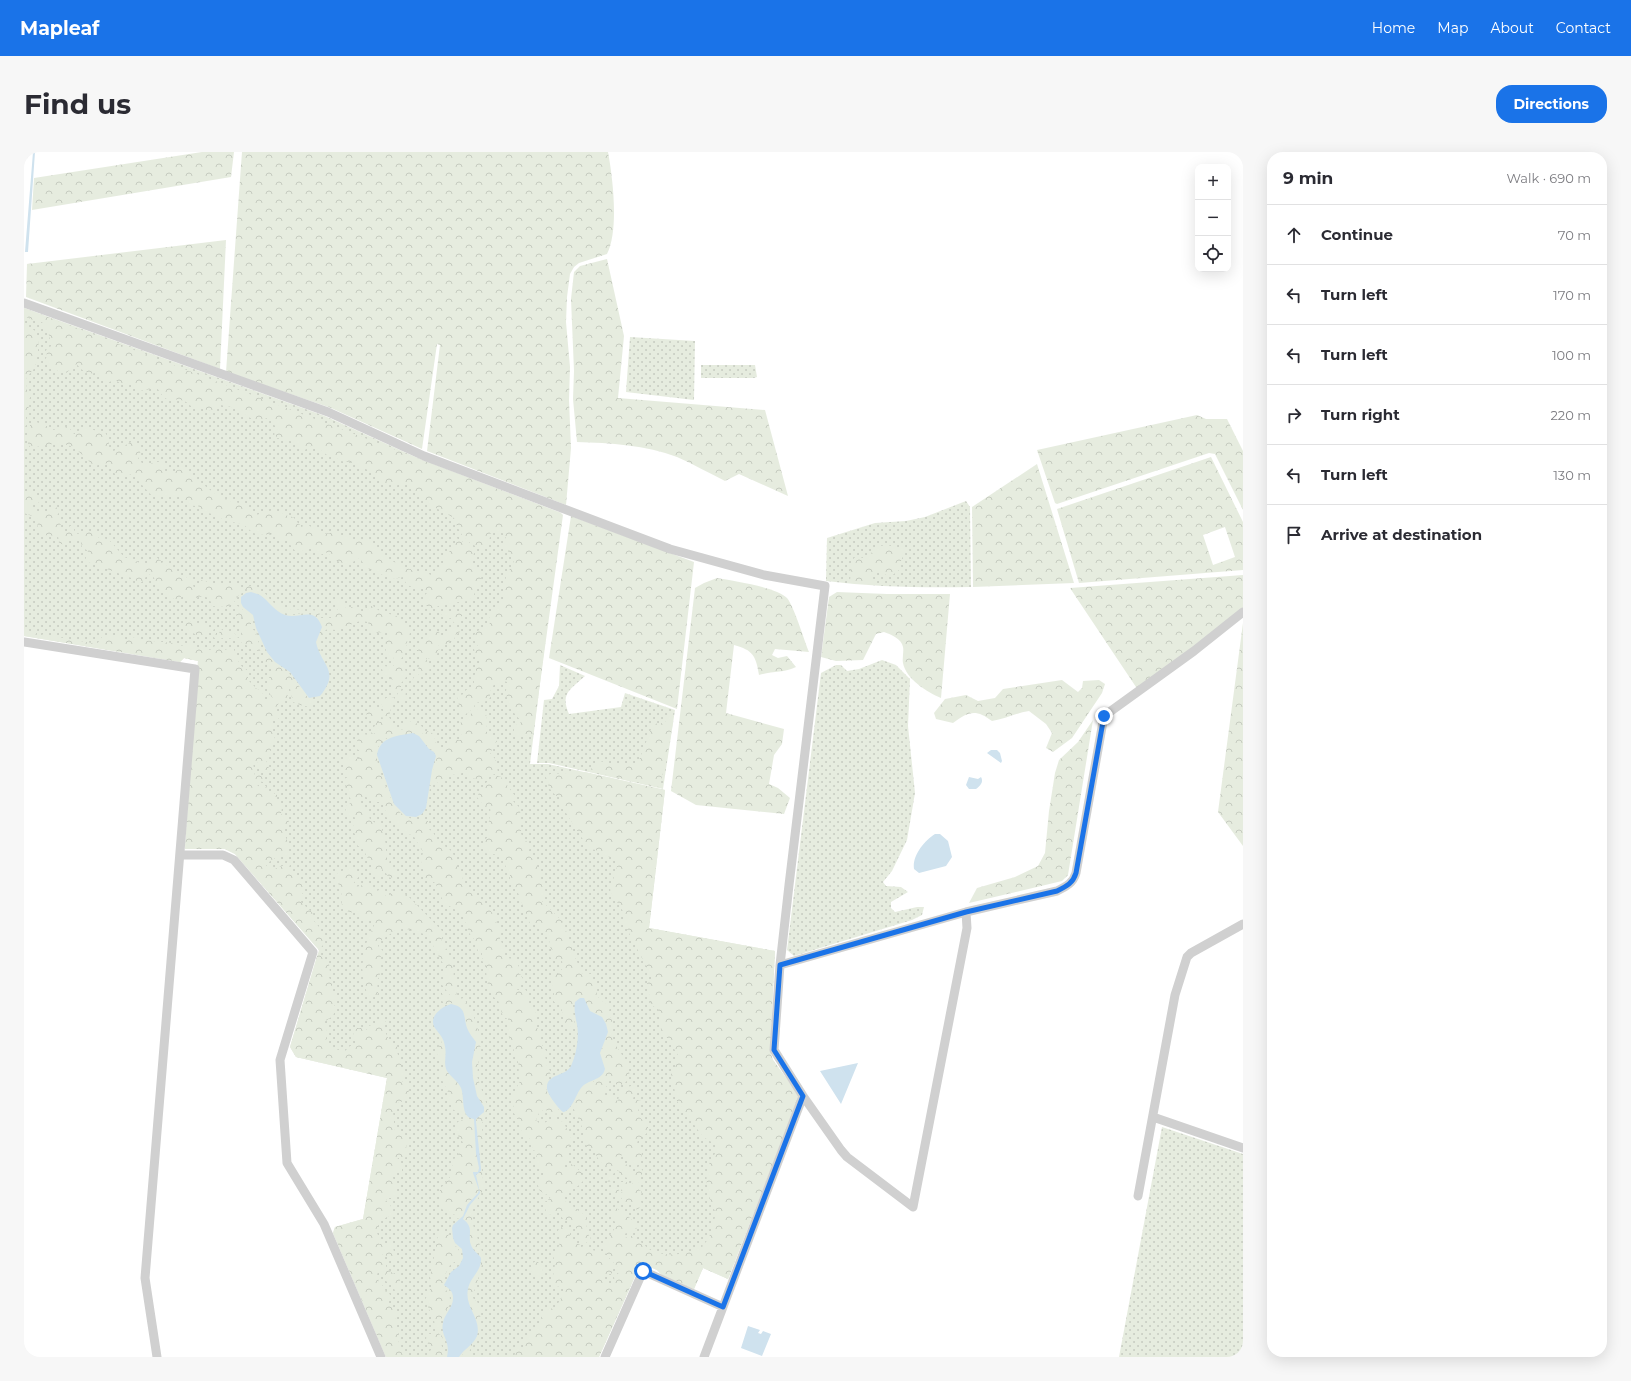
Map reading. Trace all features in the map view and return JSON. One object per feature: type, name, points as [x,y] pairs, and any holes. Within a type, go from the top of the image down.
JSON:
[{"type":"street","points":[[24,302],[328,412],[424,456],[670,549],[764,575],[825,586],[780,965],[774,1050],[803,1096],[847,1157],[913,1207],[967,928],[966,912]]},
{"type":"street","points":[[780,965],[966,912],[1057,891],[1067,886],[1074,880],[1083,838],[1104,716],[1194,651],[1243,612]]},
{"type":"street","points":[[24,642],[195,669],[145,1278],[157,1357]]},
{"type":"street","points":[[180,855],[223,855],[234,860],[313,952],[280,1060],[287,1163],[324,1224],[381,1357]]},
{"type":"street","points":[[1138,1196],[1176,996],[1187,957],[1191,953],[1243,924]]},
{"type":"street","points":[[704,1357],[803,1096]]},
{"type":"street","points":[[1153,1117],[1243,1148]]},
{"type":"street","points":[[605,1357],[643,1271],[723,1307]]},
{"type":"green space","points":[[202,152],[234,152],[231,177],[32,210],[34,178]]},
{"type":"green space","points":[[242,152],[608,152],[612,176],[614,204],[611,244],[607,254],[579,263],[574,267],[570,274],[567,297],[566,322],[570,367],[569,400],[571,448],[566,505],[427,451],[440,345],[437,344],[422,449],[331,408],[226,372]]},
{"type":"green space","points":[[226,240],[220,369],[26,297],[27,264]]},
{"type":"green space","points":[[607,259],[624,336],[618,398],[765,410],[788,496],[739,474],[725,481],[677,457],[665,453],[640,447],[577,442],[573,399],[574,371],[571,299],[574,272],[580,266]]},
{"type":"green space","points":[[24,308],[325,416],[422,460],[561,513],[530,764],[548,764],[665,790],[649,928],[775,951],[770,1051],[773,1060],[799,1096],[728,1279],[703,1268],[694,1289],[662,1275],[657,1270],[641,1263],[599,1357],[386,1357],[333,1233],[335,1227],[363,1219],[387,1078],[296,1057],[290,1047],[319,950],[235,854],[225,849],[185,849],[198,661],[184,658],[180,662],[24,636]]},
{"type":"green space","points":[[24,308],[561,513],[563,515],[533,735],[523,737],[514,733],[516,725],[520,724],[521,721],[508,706],[506,691],[507,682],[504,681],[492,686],[490,698],[487,701],[475,703],[474,708],[465,715],[463,714],[457,696],[464,694],[466,690],[474,687],[474,675],[477,674],[475,667],[483,664],[475,653],[474,649],[478,645],[475,642],[474,635],[479,630],[488,626],[490,623],[489,618],[497,605],[503,604],[505,600],[503,598],[505,580],[514,558],[505,548],[504,541],[506,537],[502,533],[496,531],[488,535],[490,537],[488,546],[483,549],[477,547],[464,537],[454,518],[436,508],[431,509],[422,500],[423,496],[412,492],[411,486],[404,483],[395,486],[383,481],[370,471],[350,462],[340,461],[334,456],[327,455],[312,446],[303,451],[294,443],[277,438],[274,434],[278,428],[274,425],[272,420],[267,418],[257,420],[249,418],[234,408],[221,405],[211,411],[206,410],[204,406],[194,409],[184,401],[167,399],[157,388],[139,391],[133,384],[129,383],[124,385],[113,379],[110,382],[105,381],[98,372],[86,372],[77,364],[66,373],[51,369],[44,362],[47,356],[46,350],[52,346],[48,332],[42,322],[37,322],[24,316]]},
{"type":"green space","points":[[24,324],[37,332],[37,337],[39,338],[35,367],[27,377],[27,391],[30,393],[30,398],[27,402],[30,412],[26,417],[27,424],[24,428]]},
{"type":"green space","points":[[630,337],[695,341],[694,400],[626,392]]},
{"type":"green space","points":[[701,365],[755,365],[757,377],[701,378]]},
{"type":"green space","points":[[1197,415],[1206,419],[1227,419],[1243,451],[1243,510],[1215,454],[1209,453],[1057,504],[1055,503],[1037,450]]},
{"type":"green space","points":[[32,421],[43,424],[53,430],[67,427],[74,434],[78,434],[79,430],[82,428],[105,432],[109,440],[109,447],[113,451],[133,441],[136,442],[140,451],[138,459],[143,464],[162,461],[165,465],[164,470],[168,473],[185,468],[213,492],[223,498],[247,506],[256,515],[269,511],[277,511],[293,517],[303,526],[308,525],[323,534],[338,532],[338,536],[351,536],[352,541],[370,540],[383,557],[414,571],[423,571],[431,575],[444,567],[443,559],[455,545],[456,538],[464,542],[472,550],[474,553],[472,561],[474,567],[483,573],[473,597],[468,601],[443,604],[432,609],[423,604],[424,596],[428,592],[425,589],[411,587],[405,582],[403,577],[394,579],[365,567],[360,558],[351,563],[342,563],[331,558],[328,552],[320,555],[309,547],[305,547],[302,552],[296,552],[287,541],[277,539],[274,534],[258,535],[243,524],[226,521],[204,512],[197,505],[194,506],[184,501],[179,495],[153,497],[132,474],[123,477],[115,474],[108,463],[94,466],[72,447],[61,444],[49,444],[31,448],[28,444],[28,438]]},
{"type":"green space","points":[[1211,457],[1243,522],[1243,570],[1079,583],[1057,509]],"holes":[[[1225,527],[1235,557],[1213,565],[1203,535]]]},
{"type":"green space","points":[[1037,464],[1074,583],[973,587],[972,507]]},
{"type":"green space","points":[[31,490],[40,499],[38,504],[32,505],[32,511],[39,515],[42,512],[51,512],[52,507],[59,508],[60,511],[56,517],[60,522],[62,531],[67,531],[70,526],[73,526],[75,533],[78,534],[84,530],[95,533],[99,538],[107,539],[111,542],[124,557],[146,565],[148,560],[156,557],[171,567],[173,572],[191,579],[194,588],[199,588],[199,580],[202,580],[214,584],[234,584],[243,590],[242,593],[233,600],[236,603],[233,605],[221,607],[212,606],[209,599],[206,597],[189,600],[183,594],[177,601],[160,590],[153,576],[148,574],[142,582],[138,582],[134,579],[85,561],[88,551],[82,547],[80,538],[75,541],[68,539],[67,544],[64,545],[59,543],[58,536],[43,535],[38,529],[37,518],[24,513],[24,494]]},
{"type":"green space","points":[[966,501],[970,507],[971,587],[898,587],[826,581],[827,538],[875,523],[906,521],[925,517]]},
{"type":"green space","points":[[571,516],[694,562],[677,709],[549,658]]},
{"type":"green space","points":[[886,545],[906,549],[899,570],[890,577],[879,571],[872,574],[871,584],[850,583],[851,562],[856,556],[863,558],[869,557],[875,547]]},
{"type":"green space","points":[[1243,575],[1243,610],[1138,690],[1070,588]]},
{"type":"green space","points":[[717,578],[765,588],[782,594],[787,598],[796,615],[809,652],[775,649],[772,655],[778,658],[787,656],[796,667],[759,675],[755,658],[746,649],[734,645],[726,713],[784,729],[782,744],[774,755],[769,784],[778,788],[790,798],[784,814],[696,805],[671,791],[695,588]]},
{"type":"green space","points":[[247,586],[256,588],[268,596],[271,602],[287,608],[302,610],[306,613],[294,614],[285,613],[278,610],[263,597],[256,593],[247,591]]},
{"type":"green space","points":[[837,592],[950,594],[941,698],[924,689],[913,680],[905,669],[903,663],[902,644],[895,637],[884,632],[876,634],[863,660],[836,661],[821,657],[829,597]]},
{"type":"green space","points":[[339,599],[342,600],[347,609],[349,607],[355,607],[361,613],[364,613],[365,607],[373,606],[382,612],[400,617],[399,619],[403,621],[402,623],[410,633],[406,645],[409,647],[401,659],[407,665],[405,669],[406,677],[401,683],[401,688],[392,693],[392,680],[390,676],[381,674],[383,666],[392,667],[394,665],[393,656],[389,658],[385,656],[385,641],[390,632],[368,633],[368,622],[365,621],[354,623],[345,628],[341,625],[338,629],[334,630],[329,628],[323,632],[319,645],[321,648],[320,651],[325,659],[322,662],[310,644],[313,617],[311,610],[318,611],[321,618],[331,618],[331,614],[338,609],[339,605],[335,603]]},
{"type":"green space","points":[[237,606],[251,617],[251,629],[256,631],[257,639],[261,647],[260,651],[234,639],[222,638],[216,640],[213,636],[214,633],[219,633],[221,629],[227,633],[233,631],[238,638],[241,637],[242,630],[240,626],[246,620],[245,618],[235,615]]},
{"type":"green space","points":[[454,610],[457,613],[464,610],[465,613],[460,617],[459,622],[454,623],[451,618],[447,619],[441,614],[442,612],[449,613]]},
{"type":"green space","points":[[186,620],[198,623],[202,622],[205,626],[214,629],[212,632],[207,631],[207,635],[200,637],[186,629],[183,623]]},
{"type":"green space","points":[[1243,623],[1243,846],[1218,812]]},
{"type":"green space","points":[[457,628],[460,632],[454,636],[455,638],[451,642],[448,642],[447,645],[442,645],[439,641],[435,644],[441,646],[441,649],[438,650],[436,659],[433,659],[431,656],[429,659],[426,658],[430,664],[429,673],[423,673],[422,670],[408,689],[418,668],[419,659],[416,648],[421,649],[420,642],[422,639],[430,636],[432,631],[438,631],[443,637],[446,633],[451,633],[451,629]]},
{"type":"green space","points":[[24,631],[97,644],[102,637],[109,637],[112,635],[119,637],[119,641],[135,637],[143,640],[172,643],[179,646],[192,644],[194,647],[210,650],[215,646],[219,646],[222,651],[233,647],[240,665],[248,671],[248,680],[257,689],[262,690],[264,699],[273,699],[268,687],[269,678],[272,676],[271,670],[273,667],[272,664],[267,664],[263,657],[267,654],[276,665],[289,673],[308,698],[313,700],[313,704],[310,707],[293,702],[290,689],[288,688],[286,690],[288,697],[287,700],[279,703],[275,709],[275,713],[279,713],[281,716],[278,719],[273,720],[271,727],[275,739],[266,760],[270,771],[265,775],[259,768],[257,762],[253,762],[255,777],[262,775],[265,780],[263,782],[258,781],[257,785],[260,787],[266,786],[267,789],[264,791],[265,792],[270,791],[277,795],[277,802],[280,802],[282,807],[281,814],[286,817],[290,823],[283,827],[290,847],[287,850],[288,854],[285,857],[275,858],[266,865],[269,869],[274,869],[284,865],[290,865],[288,869],[293,872],[298,880],[304,882],[305,885],[301,892],[303,894],[303,898],[300,901],[314,915],[314,921],[319,927],[319,932],[323,937],[323,945],[319,950],[235,854],[225,849],[185,849],[198,661],[184,658],[180,662],[24,636]]},
{"type":"green space","points":[[882,660],[896,665],[910,679],[908,726],[915,793],[907,840],[892,871],[883,882],[886,886],[901,887],[908,892],[891,902],[891,908],[895,912],[924,907],[922,915],[912,920],[794,956],[787,950],[821,673],[836,665],[841,665],[847,671],[859,669]]},
{"type":"green space","points":[[560,665],[585,676],[568,692],[566,696],[566,707],[569,714],[621,707],[625,693],[675,710],[663,789],[549,763],[537,763],[544,700],[552,699],[559,686]]},
{"type":"green space","points":[[1062,680],[1078,692],[1082,688],[1083,681],[1099,680],[1105,684],[1102,693],[1072,738],[1053,752],[1046,748],[1052,733],[1046,724],[1029,711],[992,721],[977,713],[972,713],[953,723],[936,719],[934,713],[945,699],[966,695],[978,701],[995,698],[1003,689]]},
{"type":"green space","points":[[403,690],[406,694],[404,699],[401,701],[397,700],[391,708],[389,717],[397,730],[405,729],[405,721],[413,722],[424,728],[422,733],[424,734],[427,731],[436,735],[434,741],[441,747],[444,747],[452,740],[463,740],[458,725],[481,707],[487,718],[486,731],[497,741],[490,753],[496,760],[498,773],[483,780],[470,778],[465,772],[456,775],[449,774],[448,779],[441,784],[433,781],[431,783],[428,799],[428,772],[432,773],[437,757],[419,735],[407,734],[387,738],[377,749],[378,763],[384,783],[398,810],[407,817],[428,821],[427,828],[433,832],[439,844],[446,847],[453,854],[463,876],[462,883],[470,893],[475,893],[477,899],[485,903],[495,917],[500,931],[500,939],[505,950],[502,956],[504,958],[515,959],[520,969],[517,973],[520,974],[523,979],[516,989],[518,990],[524,988],[528,993],[524,1004],[530,1005],[535,1009],[540,1042],[547,1052],[546,1063],[551,1072],[547,1092],[556,1104],[561,1117],[554,1117],[545,1109],[539,1113],[536,1120],[541,1125],[551,1119],[557,1122],[563,1121],[572,1140],[569,1146],[567,1160],[562,1164],[562,1167],[567,1168],[572,1164],[582,1173],[583,1181],[578,1186],[566,1192],[564,1201],[571,1204],[584,1214],[586,1218],[586,1228],[591,1238],[584,1245],[580,1239],[581,1231],[572,1226],[571,1221],[564,1221],[559,1212],[550,1215],[547,1214],[543,1202],[547,1201],[553,1194],[549,1191],[546,1195],[539,1190],[537,1180],[545,1179],[543,1172],[535,1159],[537,1155],[536,1151],[532,1150],[534,1144],[528,1137],[524,1137],[518,1123],[518,1119],[513,1112],[514,1108],[511,1099],[517,1093],[516,1089],[520,1081],[518,1062],[507,1029],[511,1024],[508,1022],[508,1019],[503,1017],[498,1000],[491,994],[487,978],[486,964],[482,961],[482,951],[478,951],[475,940],[470,935],[464,918],[461,913],[444,902],[434,882],[428,882],[421,862],[423,852],[413,835],[404,834],[399,825],[386,817],[383,802],[374,802],[374,800],[363,796],[360,803],[365,809],[368,809],[370,820],[378,824],[382,829],[385,837],[387,858],[390,859],[389,864],[392,865],[395,871],[401,874],[400,876],[390,878],[383,868],[379,877],[376,876],[373,871],[373,863],[367,857],[363,848],[358,846],[356,842],[357,836],[352,831],[355,818],[353,815],[350,816],[345,812],[347,805],[352,801],[344,789],[346,786],[344,779],[348,777],[345,775],[344,771],[347,767],[344,766],[345,761],[352,755],[358,760],[362,749],[358,750],[356,747],[358,737],[361,734],[370,735],[372,732],[375,734],[374,727],[377,722],[381,722],[383,718],[382,717],[375,721],[366,714],[371,709],[383,711],[384,709],[380,701],[387,697],[390,699],[393,697],[395,699],[398,693]]},
{"type":"green space","points":[[670,716],[673,718],[673,722],[667,759],[659,787],[589,771],[599,761],[609,763],[638,763],[653,724],[664,723]]},
{"type":"green space","points":[[1093,720],[1068,875],[1062,881],[969,903],[977,888],[1015,877],[1038,866],[1045,853],[1049,811],[1055,773],[1059,760],[1078,742]]},
{"type":"green space","points":[[585,772],[665,790],[649,928],[775,951],[770,1051],[773,1060],[799,1096],[728,1279],[703,1268],[694,1289],[662,1275],[657,1270],[641,1263],[599,1357],[514,1357],[516,1349],[523,1347],[523,1339],[541,1323],[542,1315],[549,1309],[555,1308],[562,1295],[565,1286],[555,1287],[552,1283],[555,1264],[553,1254],[558,1249],[561,1238],[558,1230],[562,1227],[566,1227],[570,1232],[570,1238],[588,1249],[600,1251],[604,1258],[612,1264],[613,1272],[603,1276],[610,1285],[615,1283],[614,1277],[621,1271],[604,1252],[605,1243],[617,1225],[612,1216],[612,1209],[616,1208],[626,1215],[636,1226],[637,1230],[624,1234],[624,1238],[632,1236],[654,1252],[660,1254],[682,1254],[696,1250],[702,1246],[709,1236],[716,1213],[709,1195],[707,1170],[717,1147],[703,1137],[677,1101],[671,1074],[674,1070],[678,1055],[660,1027],[658,1009],[651,1005],[647,982],[654,980],[654,977],[647,968],[623,921],[625,916],[624,913],[610,890],[617,867],[615,857],[603,856],[596,850],[589,849],[559,802],[560,798],[550,789],[546,777],[550,774]]},
{"type":"green space","points":[[496,775],[501,777],[515,796],[513,801],[520,808],[521,834],[530,846],[528,855],[535,861],[546,893],[540,899],[563,922],[581,973],[591,974],[596,986],[597,996],[610,1008],[608,1014],[612,1019],[611,1036],[627,1064],[629,1077],[625,1082],[618,1086],[611,1078],[602,1095],[610,1095],[618,1101],[620,1089],[631,1086],[636,1089],[633,1099],[641,1101],[637,1115],[648,1125],[648,1132],[637,1142],[642,1151],[641,1161],[635,1164],[621,1155],[615,1157],[628,1166],[634,1173],[639,1166],[643,1171],[637,1188],[642,1192],[639,1199],[643,1205],[637,1210],[631,1202],[626,1205],[620,1196],[614,1195],[612,1188],[616,1186],[620,1192],[624,1193],[621,1189],[621,1182],[626,1182],[633,1186],[631,1179],[621,1176],[618,1170],[613,1174],[612,1180],[609,1182],[605,1180],[612,1170],[600,1162],[594,1151],[586,1145],[582,1127],[571,1103],[583,1084],[593,1082],[603,1071],[587,1013],[589,1006],[583,1002],[575,1000],[572,1005],[575,1025],[568,1028],[560,1005],[554,1002],[551,974],[558,974],[563,968],[562,961],[553,960],[549,956],[553,952],[549,945],[550,937],[542,931],[540,924],[530,923],[517,890],[510,879],[510,873],[502,857],[500,855],[484,853],[483,841],[488,837],[487,830],[490,808],[483,805],[477,797],[485,784]]},
{"type":"green space","points":[[352,866],[360,875],[353,884],[353,888],[366,884],[377,891],[383,888],[385,890],[386,897],[397,891],[401,894],[407,895],[444,933],[441,940],[449,954],[454,974],[453,979],[457,983],[456,1000],[464,998],[474,1017],[481,1040],[477,1076],[489,1111],[481,1125],[484,1137],[479,1146],[484,1188],[471,1211],[473,1225],[484,1257],[472,1297],[479,1304],[481,1325],[467,1357],[461,1357],[463,1353],[469,1302],[465,1290],[480,1257],[479,1252],[468,1243],[460,1219],[456,1218],[456,1215],[447,1213],[442,1209],[439,1202],[440,1189],[451,1176],[453,1159],[457,1158],[460,1145],[464,1145],[461,1139],[454,1132],[456,1124],[463,1120],[463,1115],[452,1109],[448,1092],[439,1074],[444,1070],[443,1061],[440,1060],[437,1054],[438,1046],[442,1045],[442,1038],[446,1040],[448,1050],[445,1056],[446,1066],[462,1089],[466,1118],[470,1124],[474,1119],[478,1120],[481,1114],[476,1090],[469,1086],[469,1064],[475,1063],[472,1061],[472,1057],[476,1050],[467,1041],[472,1032],[466,1031],[465,1023],[467,1022],[462,1019],[464,1009],[452,1003],[445,1005],[438,995],[443,992],[449,996],[450,995],[442,985],[447,979],[444,973],[444,965],[434,949],[432,941],[424,934],[400,927],[379,942],[378,946],[385,953],[379,958],[380,976],[377,980],[378,994],[372,998],[367,995],[362,968],[365,946],[375,923],[362,919],[356,913],[349,912],[342,908],[341,886],[335,882],[336,874]]},
{"type":"green space","points":[[318,953],[329,964],[330,973],[328,976],[332,982],[332,995],[336,996],[334,1005],[336,1007],[333,1016],[324,1022],[323,1027],[327,1028],[326,1044],[334,1049],[345,1051],[350,1046],[361,1044],[356,1040],[353,1034],[357,1028],[364,1028],[369,1031],[369,1026],[382,1020],[386,1021],[383,1027],[389,1040],[397,1047],[397,1052],[404,1072],[402,1081],[408,1085],[409,1091],[406,1100],[398,1103],[393,1112],[395,1131],[405,1135],[408,1143],[406,1147],[408,1157],[398,1158],[396,1162],[402,1168],[402,1171],[396,1171],[391,1177],[395,1180],[395,1195],[391,1198],[387,1198],[386,1201],[390,1204],[392,1210],[391,1215],[380,1221],[376,1231],[379,1237],[379,1244],[388,1243],[392,1245],[396,1258],[392,1261],[384,1254],[382,1255],[382,1260],[386,1263],[388,1270],[399,1276],[402,1289],[395,1291],[392,1283],[389,1284],[385,1280],[386,1274],[382,1271],[378,1272],[377,1275],[379,1282],[384,1287],[384,1290],[391,1296],[387,1298],[387,1302],[393,1306],[395,1329],[399,1330],[399,1341],[405,1351],[404,1357],[386,1357],[333,1233],[335,1227],[363,1219],[387,1078],[296,1057],[290,1047]]},
{"type":"green space","points":[[1162,1127],[1243,1154],[1243,1357],[1119,1357]]},
{"type":"green space","points":[[443,1230],[449,1234],[447,1238],[457,1247],[460,1256],[459,1259],[449,1266],[442,1284],[442,1287],[447,1291],[450,1298],[450,1304],[442,1318],[439,1329],[439,1334],[443,1339],[441,1344],[445,1354],[443,1357],[432,1357],[430,1351],[432,1348],[428,1344],[426,1338],[428,1334],[436,1334],[434,1320],[425,1300],[433,1283],[430,1278],[435,1252],[437,1250],[436,1242]]},
{"type":"green space","points":[[536,1261],[542,1267],[542,1275],[536,1276],[532,1272],[531,1264]]},
{"type":"water","points":[[33,152],[35,152],[28,252],[25,252]]},
{"type":"water","points":[[251,592],[263,597],[278,611],[285,615],[311,615],[319,620],[322,627],[316,642],[318,650],[328,668],[329,674],[329,680],[320,696],[309,698],[290,672],[275,662],[267,652],[256,628],[253,615],[243,607],[241,603],[241,597],[246,593]]},
{"type":"water","points":[[413,733],[419,736],[436,756],[432,770],[426,808],[422,814],[416,817],[406,816],[394,804],[377,755],[382,744],[386,740],[396,736]]},
{"type":"water","points":[[991,750],[997,750],[1000,753],[1001,763],[987,753]]},
{"type":"water","points":[[969,777],[978,779],[981,777],[982,782],[976,789],[969,789],[966,785]]},
{"type":"water","points":[[935,834],[940,834],[948,841],[952,857],[946,866],[919,873],[914,869],[917,854],[923,845]]},
{"type":"water","points":[[580,998],[584,998],[590,1011],[602,1017],[606,1024],[608,1032],[600,1053],[605,1069],[601,1076],[587,1083],[581,1088],[569,1109],[563,1112],[551,1097],[547,1087],[548,1083],[553,1077],[569,1069],[573,1061],[578,1037],[575,1002]]},
{"type":"water","points":[[451,1004],[460,1007],[464,1013],[467,1028],[476,1042],[472,1062],[473,1078],[477,1096],[484,1107],[484,1112],[476,1119],[481,1171],[476,1175],[480,1193],[470,1205],[463,1219],[469,1225],[472,1247],[481,1258],[480,1267],[469,1285],[467,1295],[478,1330],[475,1339],[459,1357],[447,1357],[448,1346],[442,1327],[452,1304],[453,1295],[444,1285],[451,1272],[459,1266],[463,1258],[462,1249],[455,1243],[453,1238],[452,1228],[453,1225],[463,1216],[467,1205],[478,1193],[479,1190],[473,1172],[478,1172],[479,1168],[476,1153],[474,1119],[467,1115],[461,1088],[447,1071],[445,1065],[444,1041],[433,1024],[434,1016],[443,1007]]},
{"type":"water","points":[[858,1063],[841,1104],[820,1071]]},
{"type":"water","points":[[748,1326],[760,1330],[758,1333],[761,1334],[763,1331],[771,1334],[762,1356],[741,1348]]},
{"type":"route","points":[[643,1271],[723,1307],[803,1096],[774,1050],[780,965],[966,912],[1057,891],[1067,886],[1074,880],[1076,873],[1104,716]]}]
